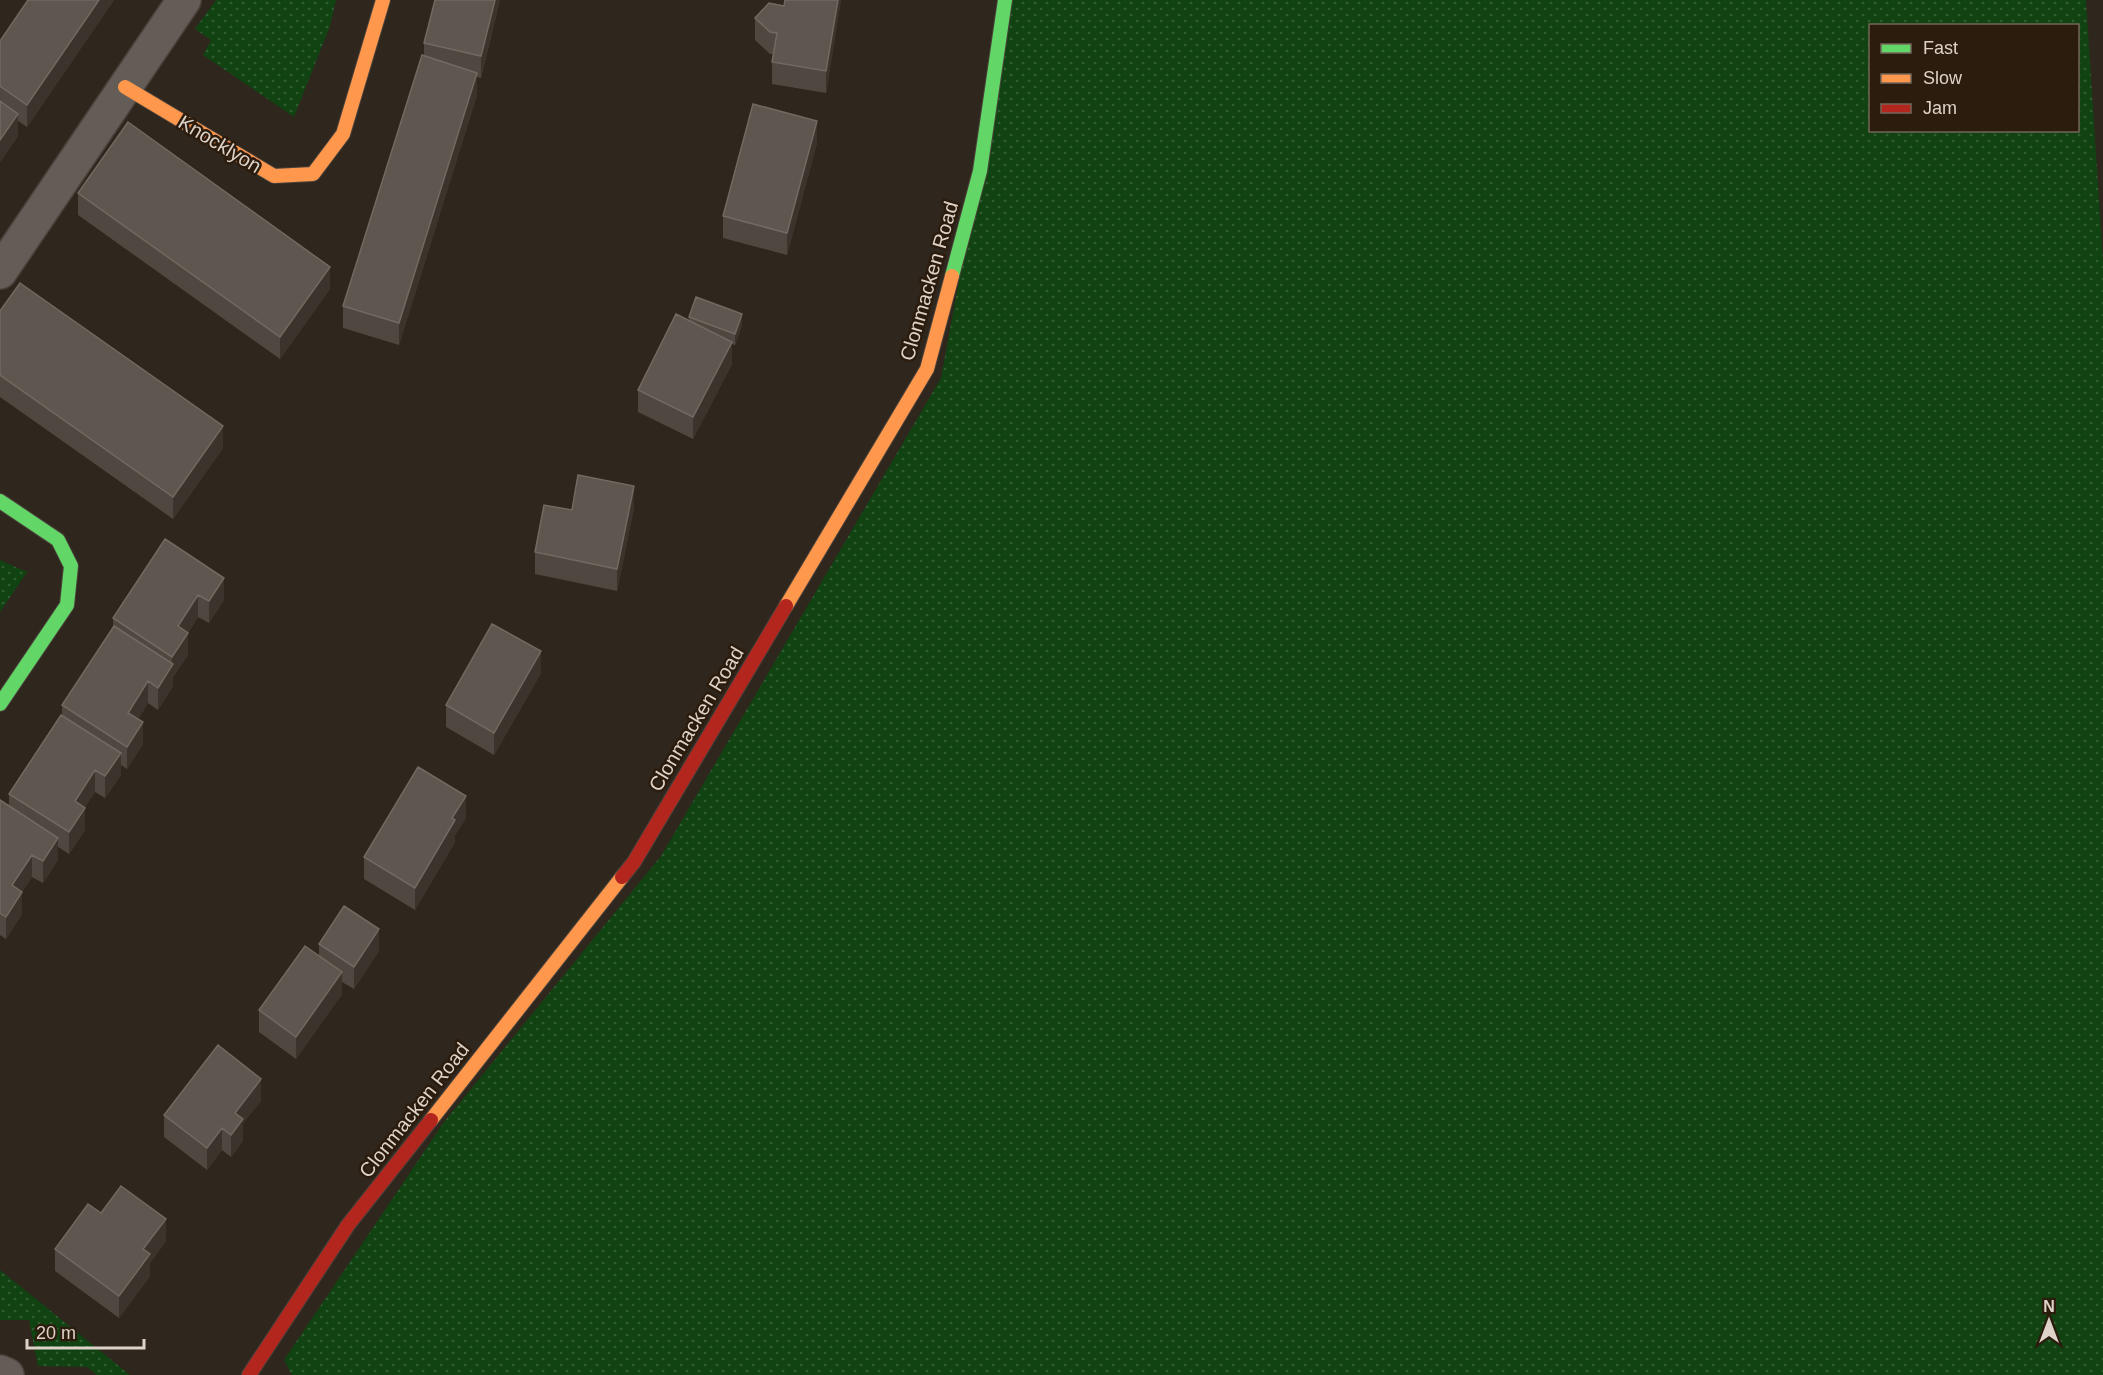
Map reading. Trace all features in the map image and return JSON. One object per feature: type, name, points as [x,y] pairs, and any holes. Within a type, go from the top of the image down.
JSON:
[{"type":"street","points":[[0,272],[184,0]]},
{"type":"street","name":"Knocklyon","points":[[125,87],[274,176],[313,174],[343,134],[383,0]]},
{"type":"street","name":"Clonmacken Road","points":[[249,1375],[348,1225],[634,862],[927,369],[980,171],[1005,0]]},
{"type":"street","points":[[0,501],[58,540],[71,566],[68,605],[0,704]]},
{"type":"street","points":[[0,1372],[7,1375]]},
{"type":"green space","points":[[216,0],[336,0],[330,26],[294,117],[203,55],[211,40],[195,29]]},
{"type":"green space","points":[[1011,0],[2086,0],[2103,262],[2103,1375],[292,1375],[284,1360],[444,1122],[661,856],[941,378]]},
{"type":"green space","points":[[0,560],[27,572],[0,612]]},
{"type":"green space","points":[[0,1270],[130,1375],[97,1375],[87,1367],[38,1366],[29,1320],[0,1320]]},
{"type":"building","points":[[28,0],[99,0],[27,105],[0,86],[0,41]]},
{"type":"building","points":[[435,0],[495,0],[481,56],[424,43]]},
{"type":"building","points":[[785,0],[838,0],[826,71],[772,62],[777,33],[770,32],[755,18],[769,3],[784,6]]},
{"type":"building","points":[[422,55],[477,73],[399,323],[343,306]]},
{"type":"building","points":[[0,101],[18,114],[0,140]]},
{"type":"building","points":[[753,104],[817,121],[787,233],[723,216]]},
{"type":"building","points":[[128,122],[330,267],[280,337],[78,193]]},
{"type":"building","points":[[20,283],[223,426],[173,497],[0,375],[0,311]]},
{"type":"building","points":[[696,297],[742,314],[735,334],[689,317]]},
{"type":"building","points":[[676,314],[732,342],[693,417],[638,390]]},
{"type":"building","points":[[578,475],[634,486],[617,569],[535,552],[544,505],[572,510]]},
{"type":"building","points":[[165,539],[224,578],[209,601],[198,595],[178,626],[188,633],[172,657],[113,618]]},
{"type":"building","points":[[492,624],[541,651],[494,733],[446,705]]},
{"type":"building","points":[[114,626],[173,664],[158,688],[148,681],[128,713],[143,722],[127,747],[62,705]]},
{"type":"building","points":[[61,715],[121,753],[105,776],[95,770],[75,801],[85,808],[69,832],[9,794]]},
{"type":"building","points":[[418,767],[466,796],[452,818],[455,820],[415,888],[364,857]]},
{"type":"building","points":[[0,800],[58,838],[43,861],[32,855],[12,885],[22,892],[6,917],[0,913]]},
{"type":"building","points":[[344,906],[379,929],[354,967],[319,944]]},
{"type":"building","points":[[305,946],[342,972],[296,1037],[259,1010]]},
{"type":"building","points":[[218,1045],[261,1079],[235,1113],[243,1119],[231,1135],[222,1128],[207,1148],[164,1115]]},
{"type":"building","points":[[121,1186],[166,1219],[143,1249],[150,1254],[119,1296],[55,1249],[88,1204],[101,1213]]},
{"type":"traffic: fast","points":[[952,276],[980,171],[1005,0]]},
{"type":"traffic: fast","points":[[0,501],[58,540],[71,566],[67,605],[0,704]]},
{"type":"traffic: slow","points":[[125,87],[274,176],[313,174],[343,134],[383,0]]},
{"type":"traffic: slow","points":[[786,606],[927,369],[952,276]]},
{"type":"traffic: slow","points":[[431,1120],[622,877]]},
{"type":"traffic: jam","points":[[622,877],[634,862],[786,606]]},
{"type":"traffic: jam","points":[[249,1375],[348,1225],[431,1120]]}]
